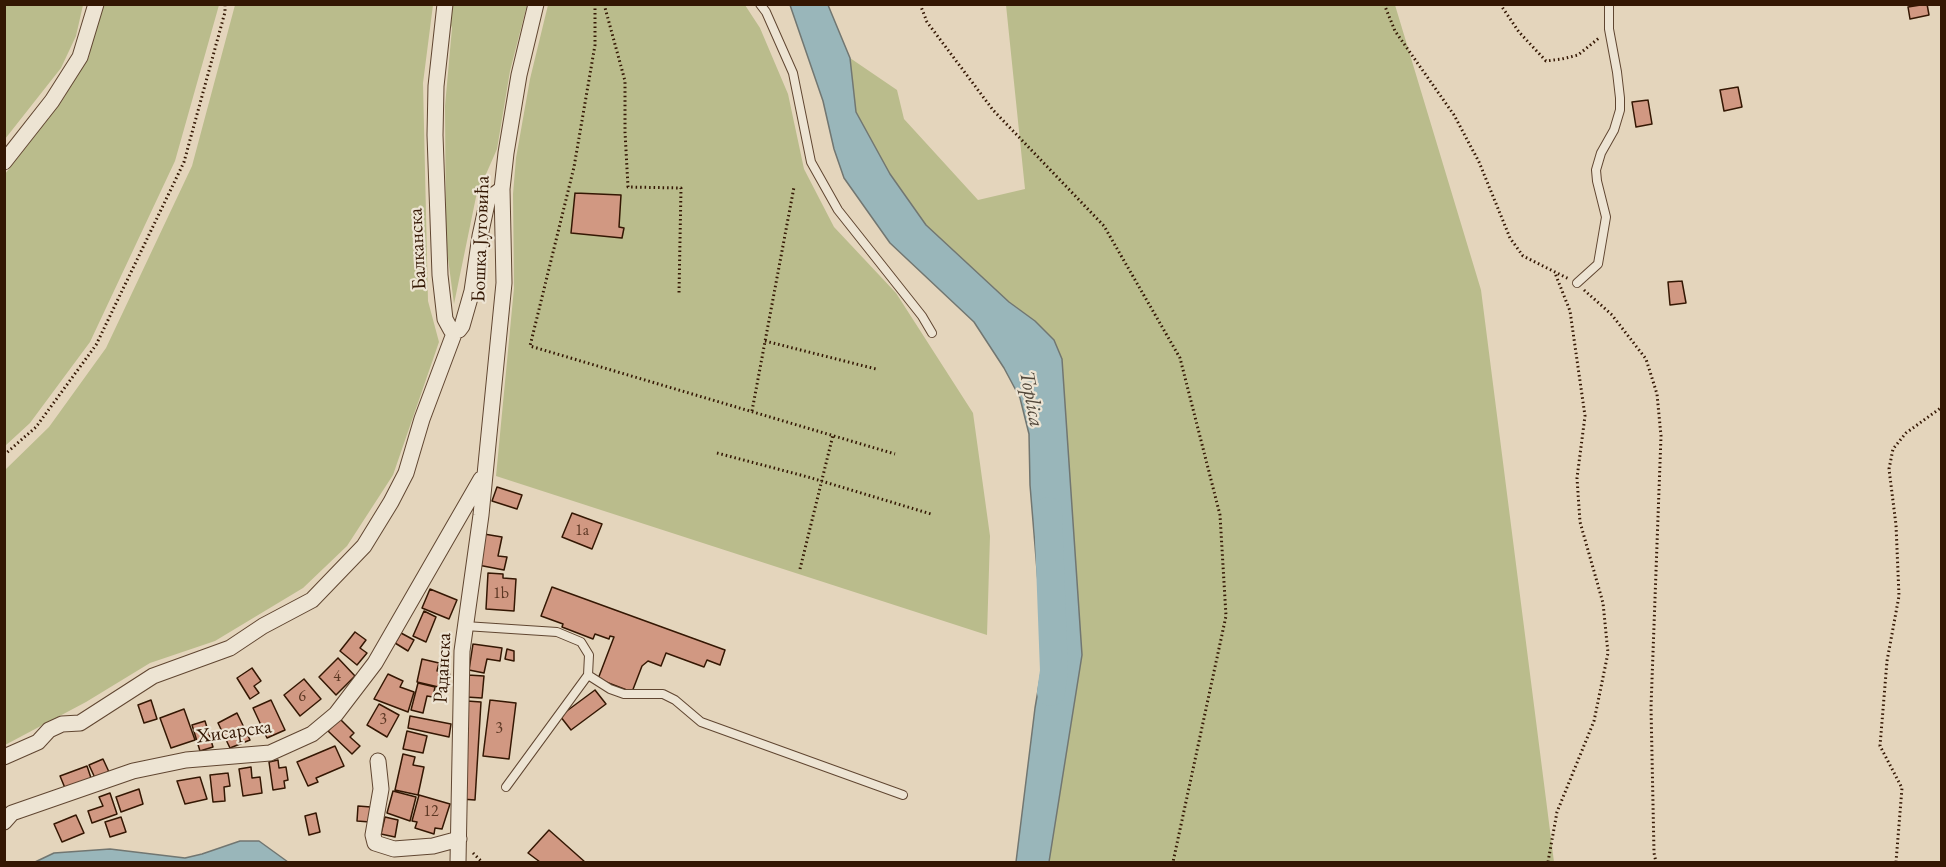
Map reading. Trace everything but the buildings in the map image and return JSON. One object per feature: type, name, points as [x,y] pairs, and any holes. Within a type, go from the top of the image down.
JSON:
[{"type":"street","points":[[4,162],[52,101],[80,57],[96,4]]},
{"type":"street","name":"Балканска","points":[[445,4],[436,86],[437,218],[443,307],[448,328],[455,331]]},
{"type":"street","name":"Бошка Југовића","points":[[483,477],[491,420],[504,283],[502,189],[506,153],[519,75],[536,4]]},
{"type":"street","points":[[4,757],[38,742],[49,730],[62,724],[80,723],[153,676],[230,648],[263,626],[312,600],[364,546],[406,473],[422,419],[455,331],[462,326],[472,291],[488,199],[502,189]]},
{"type":"street","name":"Раданска","points":[[458,862],[462,651],[481,515],[483,477]]},
{"type":"street","name":"Хисарска","points":[[4,822],[12,813],[133,771],[186,760],[270,753],[312,734],[336,714],[375,663],[483,477]]},
{"type":"street","points":[[378,761],[381,789],[374,835],[375,843],[393,849],[433,846],[459,839]]},
{"type":"lane","points":[[760,4],[766,12],[793,73],[811,162],[838,210],[922,316],[932,333]]},
{"type":"lane","points":[[1577,283],[1598,264],[1606,217],[1596,170],[1601,153],[1614,130],[1620,110],[1617,72],[1609,29],[1609,4]]},
{"type":"lane","points":[[465,626],[548,630],[566,634],[581,642],[587,650],[590,661],[588,675],[506,786]]},
{"type":"lane","points":[[588,675],[624,694],[663,694],[675,700],[701,722],[903,795]]},
{"type":"path","points":[[4,454],[36,427],[96,345],[184,162],[225,12],[225,4]]},
{"type":"path","points":[[595,4],[595,45],[574,167],[531,346],[895,454]]},
{"type":"path","points":[[604,4],[625,81],[628,187],[681,188],[679,294]]},
{"type":"path","points":[[920,4],[927,22],[993,111],[1104,226],[1180,358],[1220,515],[1226,616],[1173,862]]},
{"type":"path","points":[[1384,4],[1395,31],[1454,115],[1479,162],[1510,238],[1522,256],[1577,283],[1612,315],[1646,359],[1657,393],[1661,436],[1651,707],[1656,862]]},
{"type":"path","points":[[1500,4],[1518,32],[1546,61],[1578,55],[1609,29]]},
{"type":"path","points":[[752,411],[794,188]]},
{"type":"path","points":[[1548,862],[1557,812],[1594,721],[1608,653],[1603,603],[1580,522],[1577,478],[1585,416],[1570,311],[1555,272]]},
{"type":"path","points":[[765,341],[876,369]]},
{"type":"path","points":[[1896,862],[1902,788],[1880,746],[1887,661],[1899,596],[1896,525],[1889,469],[1893,449],[1906,433],[1941,407]]},
{"type":"path","points":[[800,569],[833,435]]},
{"type":"path","points":[[717,453],[931,514]]},
{"type":"green space","points":[[5,4],[83,5],[76,36],[61,68],[5,139]]},
{"type":"green space","points":[[99,5],[219,5],[175,161],[90,342],[30,423],[5,446],[5,174],[60,104],[89,57]]},
{"type":"green space","points":[[235,5],[433,5],[423,83],[428,301],[439,342],[393,475],[347,546],[303,588],[215,641],[150,663],[86,702],[5,745],[5,470],[49,427],[106,348],[192,166]]},
{"type":"green space","points":[[445,5],[527,5],[510,71],[497,149],[476,197],[454,304],[446,243],[445,106],[452,28]]},
{"type":"green space","points":[[548,5],[745,5],[760,28],[788,94],[804,169],[834,227],[896,293],[973,413],[990,536],[987,635],[496,476],[514,288],[513,194],[516,158],[530,79]]},
{"type":"green space","points":[[1006,5],[1395,5],[1481,290],[1554,862],[1049,862],[1082,655],[1054,340],[1035,321],[1009,302],[926,225],[890,174],[856,112],[850,58],[897,90],[904,119],[978,200],[1025,189]]},
{"type":"water","points":[[790,5],[828,5],[850,58],[856,112],[890,174],[926,225],[1009,302],[1035,321],[1054,340],[1062,359],[1082,655],[1049,862],[1016,862],[1035,708],[1044,655],[1030,485],[1029,434],[1020,398],[1004,368],[974,322],[890,243],[844,178],[834,149],[823,101]],"holes":[[[1044,540],[1049,546],[1060,606],[1058,653],[1052,654],[1042,560]]]},
{"type":"water","points":[[240,841],[259,841],[288,862],[35,862],[54,853],[110,849],[185,858]]},
{"type":"waterway","name":"Toplica","points":[[1048,511],[1054,671],[1051,692]]}]
